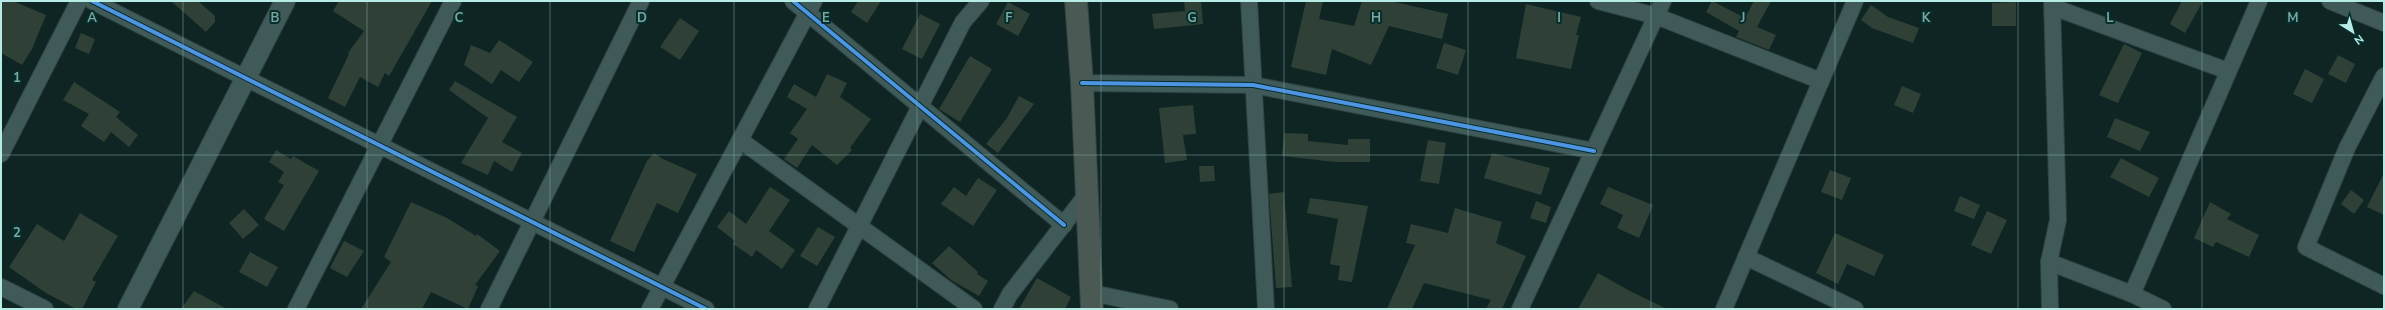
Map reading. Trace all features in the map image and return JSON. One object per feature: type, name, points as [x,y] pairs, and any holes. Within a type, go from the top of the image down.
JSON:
[{"type":"main road","points":[[1076,1],[1082,83],[1092,301]]},
{"type":"street","points":[[1,154],[79,1]]},
{"type":"street","points":[[92,1],[706,309]]},
{"type":"street","points":[[128,309],[285,1]]},
{"type":"street","points":[[296,309],[454,1]]},
{"type":"street","points":[[490,309],[642,1]]},
{"type":"street","points":[[793,1],[810,7],[921,105],[1064,225]]},
{"type":"street","points":[[817,309],[963,22],[981,1]]},
{"type":"street","points":[[1248,1],[1266,309]]},
{"type":"street","points":[[1598,1],[1656,16],[1821,81]]},
{"type":"street","points":[[1520,309],[1663,1]]},
{"type":"street","points":[[1724,309],[1854,1]]},
{"type":"street","points":[[2132,294],[2259,1]]},
{"type":"street","points":[[2330,1],[2384,23]]},
{"type":"street","points":[[2050,309],[2049,262],[2058,220],[2053,4],[2228,71]]},
{"type":"street","points":[[650,309],[810,7]]},
{"type":"street","points":[[2384,76],[2347,148],[2306,248],[2384,286]]},
{"type":"street","points":[[1082,83],[1253,85],[1594,151]]},
{"type":"street","points":[[740,140],[860,225],[974,309]]},
{"type":"street","points":[[1002,309],[1010,294],[1087,194]]},
{"type":"street","points":[[1746,257],[1855,309]]},
{"type":"street","points":[[2049,262],[2132,294],[2163,309]]},
{"type":"street","points":[[1,287],[45,309]]},
{"type":"street","points":[[1092,301],[1170,309]]},
{"type":"building","points":[[1,1],[13,1],[46,15],[32,49],[22,65],[1,53]]},
{"type":"building","points":[[171,1],[198,1],[215,16],[215,22],[206,32]]},
{"type":"building","points":[[339,1],[432,1],[389,76],[385,73],[378,87],[360,77],[345,107],[328,98],[349,54],[348,53],[364,31],[333,11]]},
{"type":"building","points":[[858,1],[881,1],[867,23],[851,12]]},
{"type":"building","points":[[1184,1],[1201,1],[1203,24],[1154,29],[1152,14],[1185,11]]},
{"type":"building","points":[[1306,1],[1323,1],[1319,19],[1354,26],[1362,1],[1390,1],[1448,14],[1442,39],[1389,26],[1371,65],[1332,49],[1326,75],[1291,67]]},
{"type":"building","points":[[1712,1],[1745,18],[1754,1],[1771,1],[1757,27],[1776,35],[1769,50],[1736,37],[1739,31],[1706,12]]},
{"type":"building","points":[[2182,1],[2203,1],[2185,33],[2170,24]]},
{"type":"building","points":[[1008,2],[1030,14],[1018,36],[996,24]]},
{"type":"building","points":[[2016,2],[2016,26],[1992,26],[1992,3]]},
{"type":"building","points":[[1526,4],[1581,17],[1576,35],[1579,35],[1571,69],[1516,58]]},
{"type":"building","points":[[1871,5],[1888,17],[1919,28],[1913,43],[1872,28],[1861,20]]},
{"type":"building","points":[[920,14],[940,24],[922,59],[902,49]]},
{"type":"building","points":[[680,18],[699,31],[680,60],[660,47]]},
{"type":"building","points":[[81,33],[95,39],[89,54],[75,48]]},
{"type":"building","points":[[499,40],[533,62],[519,82],[501,70],[492,84],[464,65],[471,45],[490,53]]},
{"type":"building","points":[[1444,43],[1466,50],[1458,75],[1436,68]]},
{"type":"building","points":[[2124,44],[2142,53],[2118,103],[2099,95]]},
{"type":"building","points":[[2338,55],[2355,64],[2346,83],[2328,74]]},
{"type":"building","points":[[970,56],[992,69],[960,122],[939,109]]},
{"type":"building","points":[[2305,69],[2324,79],[2312,103],[2293,94]]},
{"type":"building","points":[[827,74],[847,83],[840,97],[871,119],[850,148],[852,150],[837,165],[812,145],[797,168],[784,159],[798,139],[790,133],[807,109],[787,97],[794,84],[816,97]]},
{"type":"building","points":[[455,81],[517,117],[502,142],[522,153],[512,172],[494,161],[488,175],[461,163],[488,118],[449,90]]},
{"type":"building","points":[[74,82],[120,112],[116,117],[138,135],[129,147],[111,132],[104,142],[81,126],[89,114],[63,100]]},
{"type":"building","points":[[1902,86],[1921,94],[1913,113],[1894,105]]},
{"type":"building","points":[[1019,96],[1034,104],[998,153],[986,144],[1007,118]]},
{"type":"building","points":[[1193,105],[1196,134],[1183,135],[1187,160],[1165,163],[1159,108]]},
{"type":"building","points":[[2115,118],[2150,132],[2140,151],[2107,137]]},
{"type":"building","points":[[1284,133],[1308,134],[1308,141],[1348,145],[1348,139],[1370,139],[1370,162],[1335,162],[1282,156]]},
{"type":"building","points":[[1428,140],[1446,143],[1439,184],[1420,181]]},
{"type":"building","points":[[276,150],[291,159],[293,156],[319,171],[284,231],[264,219],[284,185],[278,182],[284,172],[269,162]]},
{"type":"building","points":[[654,153],[663,159],[697,174],[678,213],[657,203],[634,252],[610,241],[647,161]]},
{"type":"building","points":[[1492,153],[1550,168],[1541,195],[1484,178]]},
{"type":"building","points":[[2121,158],[2159,178],[2149,197],[2110,177]]},
{"type":"building","points":[[1199,166],[1214,166],[1215,181],[1200,182]]},
{"type":"building","points":[[1830,170],[1851,178],[1842,200],[1821,192]]},
{"type":"building","points":[[2384,173],[2384,215],[2367,207]]},
{"type":"building","points":[[978,178],[997,190],[973,226],[941,204],[954,187],[966,196]]},
{"type":"building","points":[[770,187],[790,200],[769,231],[795,250],[782,269],[756,250],[752,257],[733,244],[735,241],[717,227],[729,211],[746,224]]},
{"type":"building","points":[[1608,187],[1653,205],[1639,238],[1617,228],[1623,215],[1600,204]]},
{"type":"building","points":[[2351,190],[2364,200],[2354,214],[2341,204]]},
{"type":"building","points":[[1284,192],[1292,287],[1276,288],[1269,194]]},
{"type":"building","points":[[1960,196],[1980,205],[1974,219],[1954,211]]},
{"type":"building","points":[[1310,198],[1368,206],[1352,282],[1338,280],[1340,266],[1330,264],[1338,219],[1307,213]]},
{"type":"building","points":[[1536,201],[1551,207],[1546,223],[1530,218]]},
{"type":"building","points":[[411,202],[447,218],[476,236],[477,234],[500,251],[475,285],[478,286],[468,309],[431,292],[422,309],[361,309],[391,262],[384,257]]},
{"type":"building","points":[[2210,202],[2231,214],[2227,219],[2259,235],[2249,257],[2216,242],[2213,247],[2194,238]]},
{"type":"building","points":[[1455,208],[1502,222],[1496,243],[1526,256],[1502,309],[1486,309],[1491,300],[1424,283],[1412,309],[1387,309],[1415,245],[1406,243],[1411,224],[1448,233]]},
{"type":"building","points":[[244,209],[259,225],[243,239],[229,223]]},
{"type":"building","points":[[1987,211],[2007,220],[1991,254],[1971,245]]},
{"type":"building","points":[[80,213],[118,236],[92,280],[96,282],[82,309],[76,309],[46,293],[9,267],[37,224],[64,241]]},
{"type":"building","points":[[818,227],[835,237],[817,266],[800,256]]},
{"type":"building","points":[[1835,233],[1884,255],[1874,276],[1847,264],[1838,284],[1816,273]]},
{"type":"building","points":[[344,241],[364,251],[347,277],[330,268]]},
{"type":"building","points":[[949,246],[978,272],[977,274],[988,281],[979,296],[951,280],[932,263]]},
{"type":"building","points":[[250,252],[278,267],[267,287],[239,272]]},
{"type":"building","points":[[1598,273],[1628,290],[1667,309],[1578,309]]},
{"type":"building","points":[[1037,278],[1071,297],[1065,309],[1019,309]]},
{"type":"building","points":[[194,291],[227,309],[181,309]]},
{"type":"cycle path","points":[[92,1],[706,309]]},
{"type":"cycle path","points":[[793,1],[1064,225]]},
{"type":"cycle path","points":[[1082,83],[1253,85],[1594,151]]}]
